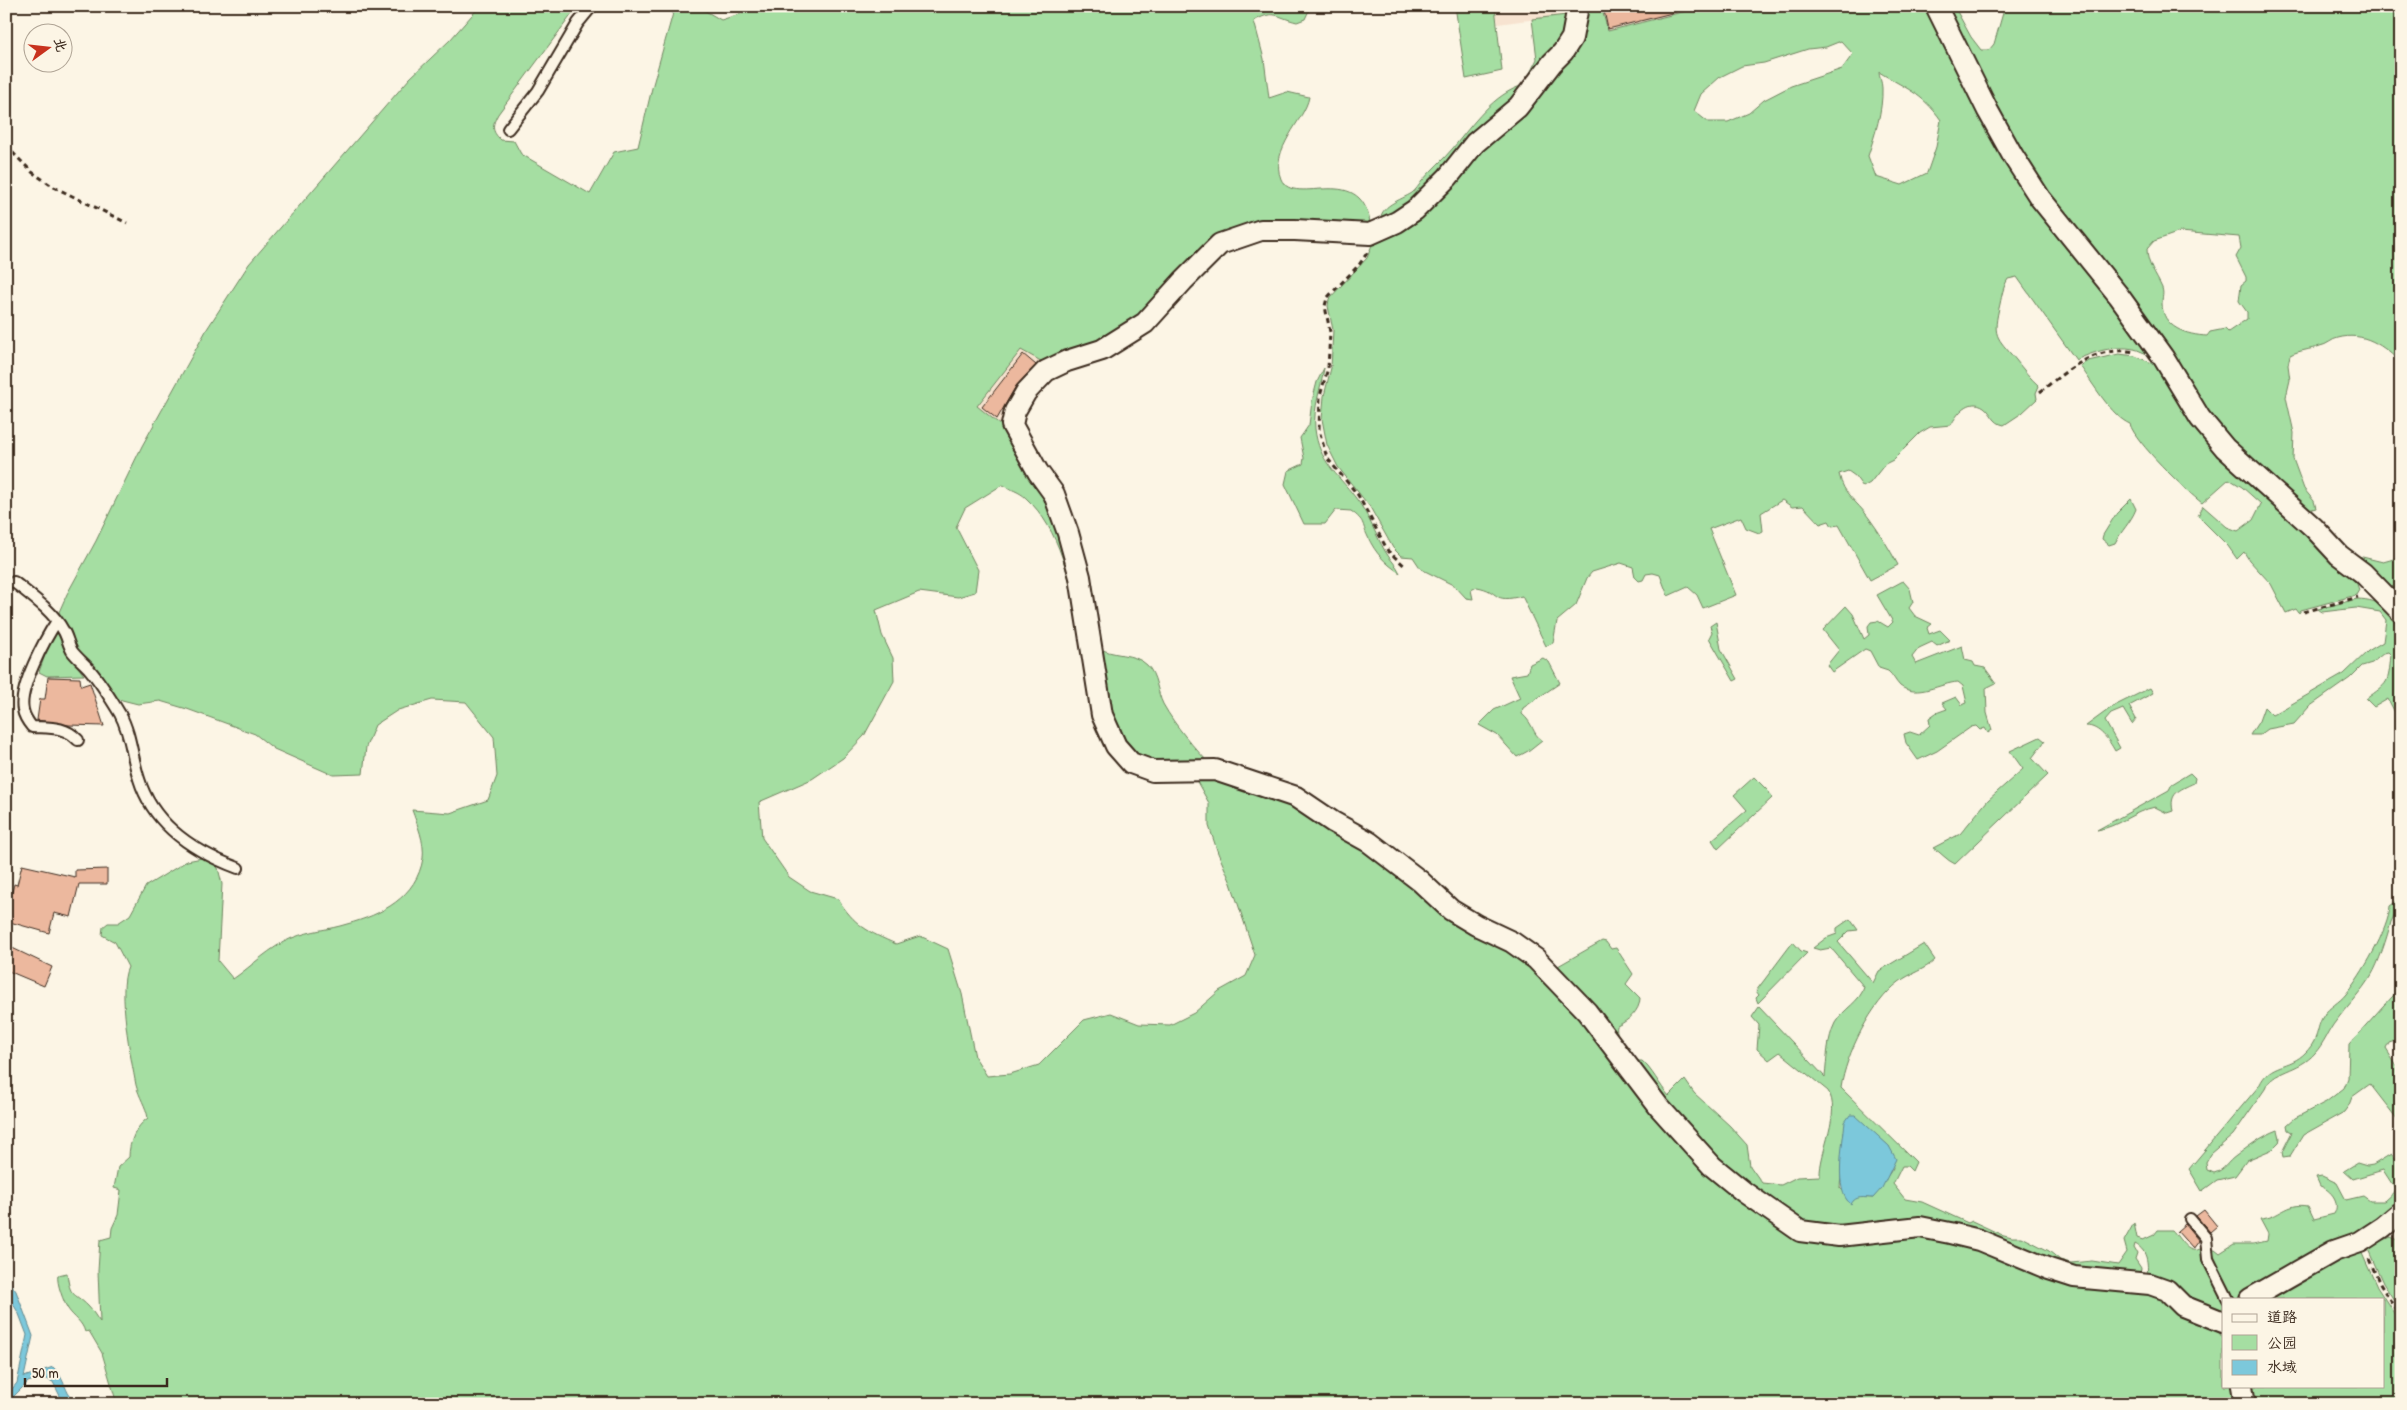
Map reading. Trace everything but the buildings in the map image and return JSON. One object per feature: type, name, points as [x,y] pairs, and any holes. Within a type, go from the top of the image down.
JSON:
[{"type":"street","points":[[1578,6],[1572,38],[1563,52],[1552,63],[1518,108],[1475,143],[1448,178],[1415,210],[1397,222],[1370,234],[1261,230],[1220,244],[1183,280],[1145,323],[1102,350],[1067,361],[1046,371],[1026,392],[1015,411],[1012,425],[1038,472],[1054,494],[1068,533],[1080,577],[1102,715],[1116,746],[1131,763],[1153,771],[1215,770],[1296,797],[1333,822],[1369,842],[1420,881],[1451,910],[1476,925],[1512,942],[1536,959],[1586,1012],[1659,1107],[1712,1166],[1744,1192],[1800,1230],[1839,1236],[1920,1227],[1950,1233],[1979,1240],[2049,1269],[2074,1277],[2150,1284],[2167,1290],[2183,1306],[2222,1322]]},
{"type":"street","points":[[1936,6],[1988,111],[2013,156],[2040,198],[2119,296],[2163,357],[2181,390],[2225,448],[2384,594],[2401,612]]},
{"type":"street","points":[[2252,1298],[2334,1252],[2360,1242],[2401,1212]]},
{"type":"street","points":[[2242,1388],[2245,1404]]},
{"type":"lane","points":[[508,129],[538,91],[578,24],[592,6]]},
{"type":"lane","points":[[14,582],[63,629],[71,650],[94,675],[119,713],[125,725],[140,782],[159,815],[176,835],[204,852],[238,868]]},
{"type":"lane","points":[[56,621],[42,644],[26,686],[22,711],[32,727],[56,728],[67,731],[78,740]]},
{"type":"lane","points":[[2190,1219],[2206,1238],[2208,1259],[2228,1298]]},
{"type":"path","points":[[6,146],[32,172],[52,186],[128,223]]},
{"type":"path","points":[[1370,234],[1370,245],[1366,257],[1327,298],[1325,306],[1330,332],[1328,368],[1320,396],[1319,430],[1327,458],[1358,495],[1388,551],[1406,567]]},
{"type":"path","points":[[2040,392],[2075,365],[2099,354],[2125,351],[2153,358],[2163,357]]},
{"type":"path","points":[[2304,612],[2344,600],[2384,594]]},
{"type":"path","points":[[2360,1242],[2380,1284],[2401,1318]]},
{"type":"shaded area","points":[[1495,6],[1566,6],[1567,15],[1498,24]]},
{"type":"shaded area","points":[[1601,6],[1706,6],[1607,31]]},
{"type":"shaded area","points":[[1021,349],[1048,365],[1007,430],[977,406]]},
{"type":"green space","points":[[480,6],[578,6],[498,114],[494,131],[501,140],[514,141],[521,154],[590,194],[614,152],[638,147],[675,6],[697,6],[721,20],[743,13],[747,6],[1311,6],[1305,19],[1297,22],[1276,15],[1267,15],[1254,21],[1264,59],[1269,98],[1287,92],[1309,97],[1280,157],[1281,179],[1288,187],[1300,190],[1343,190],[1356,196],[1366,208],[1371,230],[1240,233],[1143,320],[1048,365],[1021,350],[977,406],[1007,430],[1034,474],[1064,534],[1080,624],[1056,541],[1048,525],[1026,498],[1002,485],[965,508],[956,527],[978,570],[975,592],[958,597],[919,592],[876,610],[882,635],[893,658],[894,681],[864,736],[843,758],[812,779],[759,802],[762,838],[789,877],[810,891],[838,899],[856,922],[863,927],[896,944],[920,936],[948,949],[962,994],[975,1057],[987,1076],[1010,1074],[1039,1065],[1084,1020],[1111,1013],[1139,1024],[1170,1025],[1194,1013],[1219,991],[1246,976],[1255,955],[1231,883],[1209,826],[1209,803],[1196,780],[1214,776],[1295,801],[1534,963],[1657,1110],[1798,1234],[1920,1231],[2146,1287],[2215,1326],[2222,1337],[2222,1388],[2237,1388],[2241,1404],[117,1404],[102,1353],[89,1331],[85,1332],[80,1322],[68,1309],[58,1282],[58,1275],[67,1273],[69,1287],[73,1293],[90,1308],[100,1322],[98,1271],[100,1240],[111,1237],[112,1228],[118,1215],[121,1190],[114,1188],[118,1167],[129,1157],[134,1135],[140,1125],[148,1118],[136,1085],[126,1025],[124,991],[128,967],[115,942],[102,935],[103,927],[108,923],[118,923],[130,915],[146,886],[187,861],[207,857],[218,868],[222,884],[218,961],[233,979],[269,952],[292,938],[360,920],[396,902],[413,884],[423,858],[422,839],[412,810],[450,813],[488,800],[497,776],[494,737],[466,702],[432,700],[398,710],[375,725],[366,747],[363,774],[333,775],[274,749],[255,734],[187,709],[160,701],[138,704],[118,699],[99,671],[73,644],[59,612],[142,446],[207,329],[249,264],[410,78],[450,40]]},
{"type":"green space","points":[[1455,6],[1495,6],[1502,71],[1466,79]]},
{"type":"green space","points":[[1566,6],[1573,6],[1569,36],[1430,192],[1381,222],[1383,212],[1391,204],[1413,192],[1493,102],[1513,89],[1524,85],[1537,59],[1532,19],[1567,15]]},
{"type":"green space","points":[[1581,6],[1601,6],[1608,31],[1706,6],[1930,6],[2089,271],[2148,354],[2134,349],[2119,348],[2097,352],[2076,360],[2017,277],[2008,279],[2003,291],[1996,323],[1997,335],[2004,346],[2039,386],[2036,393],[2037,399],[2022,413],[2004,425],[1997,422],[1987,409],[1979,404],[1969,405],[1960,412],[1951,425],[1930,427],[1920,433],[1893,460],[1885,464],[1870,483],[1863,487],[1855,476],[1848,471],[1839,474],[1847,493],[1873,524],[1898,565],[1870,580],[1839,525],[1832,526],[1829,521],[1820,524],[1803,506],[1792,507],[1782,500],[1761,513],[1763,531],[1759,533],[1746,528],[1741,517],[1709,529],[1736,595],[1703,608],[1697,595],[1688,587],[1668,596],[1660,575],[1646,574],[1643,580],[1639,581],[1635,577],[1633,567],[1621,563],[1592,572],[1587,578],[1576,605],[1557,621],[1553,643],[1546,646],[1522,596],[1500,598],[1490,591],[1477,587],[1471,590],[1473,599],[1466,598],[1455,586],[1421,569],[1413,557],[1401,556],[1393,548],[1370,507],[1338,467],[1327,445],[1322,419],[1324,396],[1331,368],[1333,330],[1328,306],[1329,299],[1367,258],[1373,242],[1510,119]],"holes":[[[1841,41],[1853,54],[1842,69],[1791,86],[1764,100],[1749,113],[1728,122],[1708,122],[1694,111],[1701,94],[1720,77],[1742,66],[1764,63],[1808,49],[1826,47]],[[1879,72],[1920,97],[1941,120],[1936,147],[1927,173],[1902,185],[1876,177],[1868,156],[1881,105],[1882,86]]]},
{"type":"green space","points":[[1943,6],[1954,6],[1971,37],[1981,50],[1989,50],[1994,44],[2005,6],[2401,6],[2401,363],[2388,351],[2365,338],[2347,336],[2290,355],[2288,365],[2290,380],[2286,397],[2294,433],[2293,459],[2304,489],[2314,501],[2316,508],[2308,510],[2225,437],[2202,409],[2150,321],[2076,234],[2025,161]],"holes":[[[2180,232],[2239,237],[2241,248],[2236,257],[2246,277],[2246,281],[2241,285],[2239,301],[2247,312],[2247,319],[2228,332],[2225,329],[2210,332],[2207,336],[2184,332],[2171,324],[2163,312],[2163,290],[2150,265],[2147,249],[2154,241]]]},
{"type":"green space","points":[[2119,354],[2135,356],[2157,365],[2270,498],[2357,584],[2359,590],[2356,595],[2301,610],[2299,613],[2296,609],[2286,613],[2271,584],[2244,552],[2237,559],[2228,546],[2198,516],[2203,506],[2227,527],[2238,531],[2253,520],[2261,504],[2242,487],[2229,479],[2202,503],[2184,488],[2150,453],[2130,424],[2109,407],[2080,366],[2088,361]]},
{"type":"green space","points":[[1324,368],[1316,406],[1315,421],[1320,450],[1330,466],[1360,503],[1385,551],[1400,573],[1390,566],[1378,553],[1371,543],[1361,520],[1351,511],[1336,510],[1325,524],[1304,524],[1285,484],[1288,471],[1303,464],[1304,458],[1300,438],[1309,425],[1317,382]]},
{"type":"green space","points":[[2131,499],[2136,509],[2134,514],[2115,543],[2109,545],[2102,539],[2103,535],[2116,514]]},
{"type":"green space","points":[[2350,554],[2383,562],[2401,557],[2401,598]]},
{"type":"green space","points":[[1903,581],[1910,589],[1913,602],[1909,608],[1915,616],[1932,624],[1927,628],[1929,634],[1940,630],[1950,640],[1937,646],[1932,642],[1919,648],[1912,657],[1916,664],[1962,646],[1965,660],[1973,662],[1975,666],[1985,668],[1996,683],[1986,688],[1987,713],[1992,730],[1988,733],[1985,728],[1980,730],[1976,726],[1971,727],[1937,751],[1918,760],[1906,743],[1904,734],[1910,732],[1919,735],[1930,725],[1929,718],[1947,709],[1942,703],[1956,697],[1962,705],[1967,703],[1963,686],[1958,682],[1921,691],[1907,690],[1900,686],[1888,671],[1879,668],[1870,651],[1865,649],[1832,672],[1827,665],[1839,650],[1823,630],[1846,606],[1853,614],[1864,639],[1869,635],[1868,626],[1871,622],[1878,621],[1888,627],[1893,622],[1877,595]]},
{"type":"green space","points":[[2357,599],[2373,601],[2385,607],[2393,616],[2399,641],[2401,724],[2388,699],[2374,707],[2366,699],[2383,686],[2388,678],[2391,655],[2388,652],[2372,663],[2362,666],[2350,678],[2309,707],[2294,724],[2268,729],[2260,735],[2250,735],[2259,721],[2264,707],[2272,715],[2276,713],[2344,674],[2368,651],[2383,642],[2386,620],[2380,612],[2356,608],[2322,612],[2318,609]]},
{"type":"green space","points":[[1716,622],[1721,649],[1738,679],[1734,681],[1709,638],[1712,632],[1710,626]]},
{"type":"green space","points":[[58,629],[72,659],[84,675],[47,676],[39,672],[53,632]]},
{"type":"green space","points":[[1097,647],[1109,652],[1136,658],[1147,665],[1153,674],[1161,699],[1168,713],[1186,737],[1213,767],[1133,760],[1105,715]]},
{"type":"green space","points":[[1543,658],[1549,662],[1560,683],[1523,708],[1522,714],[1529,721],[1536,735],[1542,740],[1517,757],[1497,735],[1479,725],[1494,710],[1520,698],[1510,676],[1527,673],[1530,664]]},
{"type":"green space","points":[[2150,688],[2153,693],[2129,706],[2136,719],[2132,724],[2123,709],[2111,714],[2105,721],[2120,748],[2115,751],[2107,738],[2099,731],[2086,726],[2112,707]]},
{"type":"green space","points":[[2040,737],[2045,741],[2032,758],[2048,775],[1955,864],[1933,848],[1960,834],[1988,800],[2023,769],[2010,751]]},
{"type":"green space","points":[[2190,773],[2195,778],[2194,783],[2176,793],[2172,800],[2173,811],[2167,813],[2155,807],[2147,809],[2112,826],[2097,830],[2169,790],[2172,784]]},
{"type":"green space","points":[[1754,777],[1769,792],[1772,798],[1718,849],[1712,840],[1747,810],[1734,795]]},
{"type":"green space","points":[[2401,898],[2401,908],[2391,922],[2380,957],[2367,982],[2333,1025],[2315,1053],[2309,1059],[2280,1074],[2269,1083],[2233,1135],[2211,1154],[2206,1163],[2207,1170],[2214,1173],[2221,1170],[2233,1158],[2251,1145],[2278,1130],[2279,1143],[2273,1149],[2247,1160],[2235,1176],[2217,1180],[2202,1191],[2189,1169],[2259,1086],[2263,1078],[2274,1069],[2300,1058],[2314,1042],[2324,1015],[2341,1000],[2359,976],[2380,939],[2390,906]]},
{"type":"green space","points":[[1850,919],[1858,930],[1849,931],[1838,942],[1873,983],[1879,971],[1924,944],[1935,960],[1899,982],[1879,1003],[1861,1030],[1854,1045],[1841,1088],[1916,1162],[1912,1171],[1907,1166],[1902,1166],[1893,1184],[1905,1199],[1922,1202],[1968,1223],[1972,1221],[2000,1234],[2022,1237],[2049,1251],[2060,1260],[2071,1263],[2092,1261],[2118,1265],[2127,1252],[2124,1241],[2134,1223],[2137,1238],[2143,1240],[2154,1235],[2158,1230],[2172,1230],[2188,1248],[2191,1250],[2200,1249],[2203,1252],[2223,1298],[2222,1309],[2217,1311],[2147,1279],[2145,1255],[2140,1247],[2135,1244],[2134,1248],[2137,1253],[2135,1259],[2141,1268],[2139,1279],[2076,1273],[1888,1227],[1802,1227],[1716,1164],[1551,970],[1602,941],[1606,942],[1611,949],[1616,948],[1633,974],[1626,984],[1640,998],[1638,1007],[1633,1015],[1617,1026],[1618,1035],[1624,1045],[1638,1061],[1642,1061],[1645,1064],[1669,1096],[1685,1080],[1694,1093],[1730,1126],[1747,1145],[1750,1166],[1762,1183],[1781,1185],[1797,1177],[1820,1176],[1833,1110],[1832,1100],[1828,1091],[1780,1052],[1769,1060],[1757,1049],[1759,1025],[1752,1017],[1759,1007],[1825,1077],[1832,1029],[1842,1013],[1856,1001],[1864,987],[1831,948],[1820,950],[1813,948],[1826,938],[1837,934],[1837,928]],"holes":[[[1869,1130],[1889,1146],[1893,1168],[1873,1198],[1860,1197],[1853,1199],[1840,1188],[1844,1131]]]},
{"type":"green space","points":[[1793,942],[1801,951],[1807,953],[1758,1003],[1756,998],[1759,995],[1756,991]]},
{"type":"green space","points":[[2401,987],[2401,1039],[2389,1043],[2386,1049],[2401,1073],[2401,1124],[2370,1084],[2352,1097],[2344,1112],[2303,1135],[2290,1156],[2283,1157],[2282,1152],[2292,1132],[2288,1130],[2287,1125],[2295,1118],[2326,1102],[2344,1088],[2348,1078],[2349,1045]]},
{"type":"green space","points":[[2391,1154],[2401,1166],[2401,1206],[2388,1218],[2244,1298],[2232,1298],[2210,1255],[2210,1249],[2215,1249],[2220,1253],[2234,1244],[2253,1244],[2267,1241],[2268,1234],[2260,1219],[2273,1216],[2294,1206],[2308,1206],[2314,1219],[2334,1214],[2336,1201],[2328,1190],[2320,1186],[2316,1177],[2322,1176],[2337,1183],[2346,1200],[2363,1196],[2370,1201],[2384,1201],[2396,1190],[2383,1170],[2353,1179],[2344,1171],[2357,1163],[2367,1166],[2373,1165]]},
{"type":"green space","points":[[2391,1237],[2401,1242],[2401,1311],[2383,1283],[2367,1247]]},
{"type":"green space","points":[[2360,1249],[2377,1287],[2401,1324],[2401,1404],[2248,1404],[2246,1388],[2384,1388],[2384,1298],[2263,1298]]},
{"type":"water","points":[[1850,1115],[1855,1115],[1889,1146],[1896,1159],[1882,1188],[1873,1198],[1858,1198],[1851,1204],[1845,1198],[1842,1189],[1840,1166],[1845,1122]]},
{"type":"water","points":[[6,1277],[16,1291],[33,1336],[24,1377],[53,1367],[74,1404],[64,1404],[53,1382],[43,1377],[28,1382],[6,1404],[6,1396],[17,1383],[27,1335],[19,1314],[6,1292]]}]
